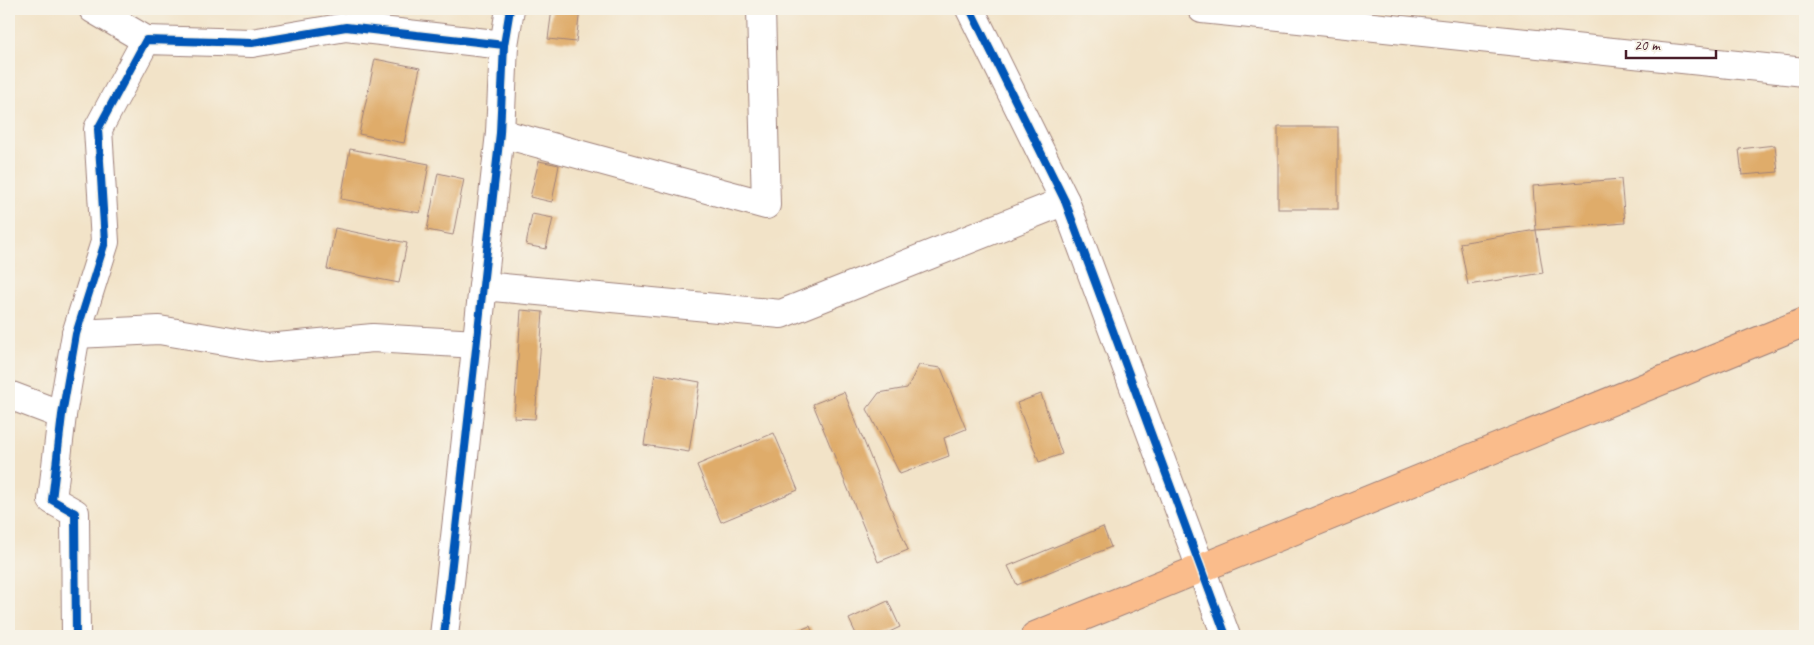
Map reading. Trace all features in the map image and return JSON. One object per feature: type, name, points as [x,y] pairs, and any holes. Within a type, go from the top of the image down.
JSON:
[{"type":"main road","points":[[1035,636],[1805,322]]},
{"type":"street","points":[[93,9],[146,40],[252,43],[346,27],[504,45]]},
{"type":"street","points":[[444,636],[500,133],[504,45],[510,9]]},
{"type":"street","points":[[500,133],[766,205],[761,9]]},
{"type":"street","points":[[970,9],[1065,201],[1226,636]]},
{"type":"street","points":[[1202,9],[1805,72]]},
{"type":"street","points":[[76,636],[75,513],[52,500],[62,415],[76,334],[105,242],[98,129],[146,40]]},
{"type":"street","points":[[483,286],[781,314],[1065,201]]},
{"type":"street","points":[[76,334],[159,330],[267,348],[373,338],[476,344]]},
{"type":"street","points":[[9,395],[62,415]]},
{"type":"building","points":[[552,9],[580,9],[576,42],[548,39]]},
{"type":"building","points":[[375,59],[420,68],[404,143],[359,134]]},
{"type":"building","points":[[1278,127],[1338,127],[1338,209],[1278,209]]},
{"type":"building","points":[[1775,145],[1778,172],[1742,175],[1739,149]]},
{"type":"building","points":[[350,149],[429,164],[420,213],[341,199]]},
{"type":"building","points":[[539,161],[559,165],[552,202],[530,197]]},
{"type":"building","points":[[438,173],[464,179],[453,235],[427,230]]},
{"type":"building","points":[[1621,179],[1625,223],[1536,230],[1533,186]]},
{"type":"building","points":[[532,214],[553,218],[546,249],[526,245]]},
{"type":"building","points":[[335,228],[407,243],[399,283],[327,269]]},
{"type":"building","points":[[1536,230],[1543,273],[1468,285],[1460,243]]},
{"type":"building","points":[[521,310],[543,312],[535,419],[514,418]]},
{"type":"building","points":[[919,365],[941,368],[966,429],[944,438],[949,456],[900,474],[867,409],[879,393],[907,388]]},
{"type":"building","points":[[655,374],[700,382],[689,452],[644,445]]},
{"type":"building","points":[[844,392],[908,550],[878,562],[813,404]]},
{"type":"building","points":[[1041,394],[1062,454],[1039,462],[1017,403]]},
{"type":"building","points":[[774,433],[798,490],[721,522],[697,465]]},
{"type":"building","points":[[1103,527],[1111,547],[1017,585],[1008,566]]},
{"type":"building","points":[[888,601],[900,627],[881,636],[857,636],[849,619]]},
{"type":"building","points":[[810,626],[814,636],[785,636]]},
{"type":"cycle path","points":[[444,636],[500,133],[504,45],[510,9]]},
{"type":"cycle path","points":[[970,9],[1065,201],[1226,636]]},
{"type":"cycle path","points":[[76,636],[75,513],[52,500],[62,415],[76,334],[105,242],[98,129],[146,40],[252,43],[346,27],[504,45]]}]
